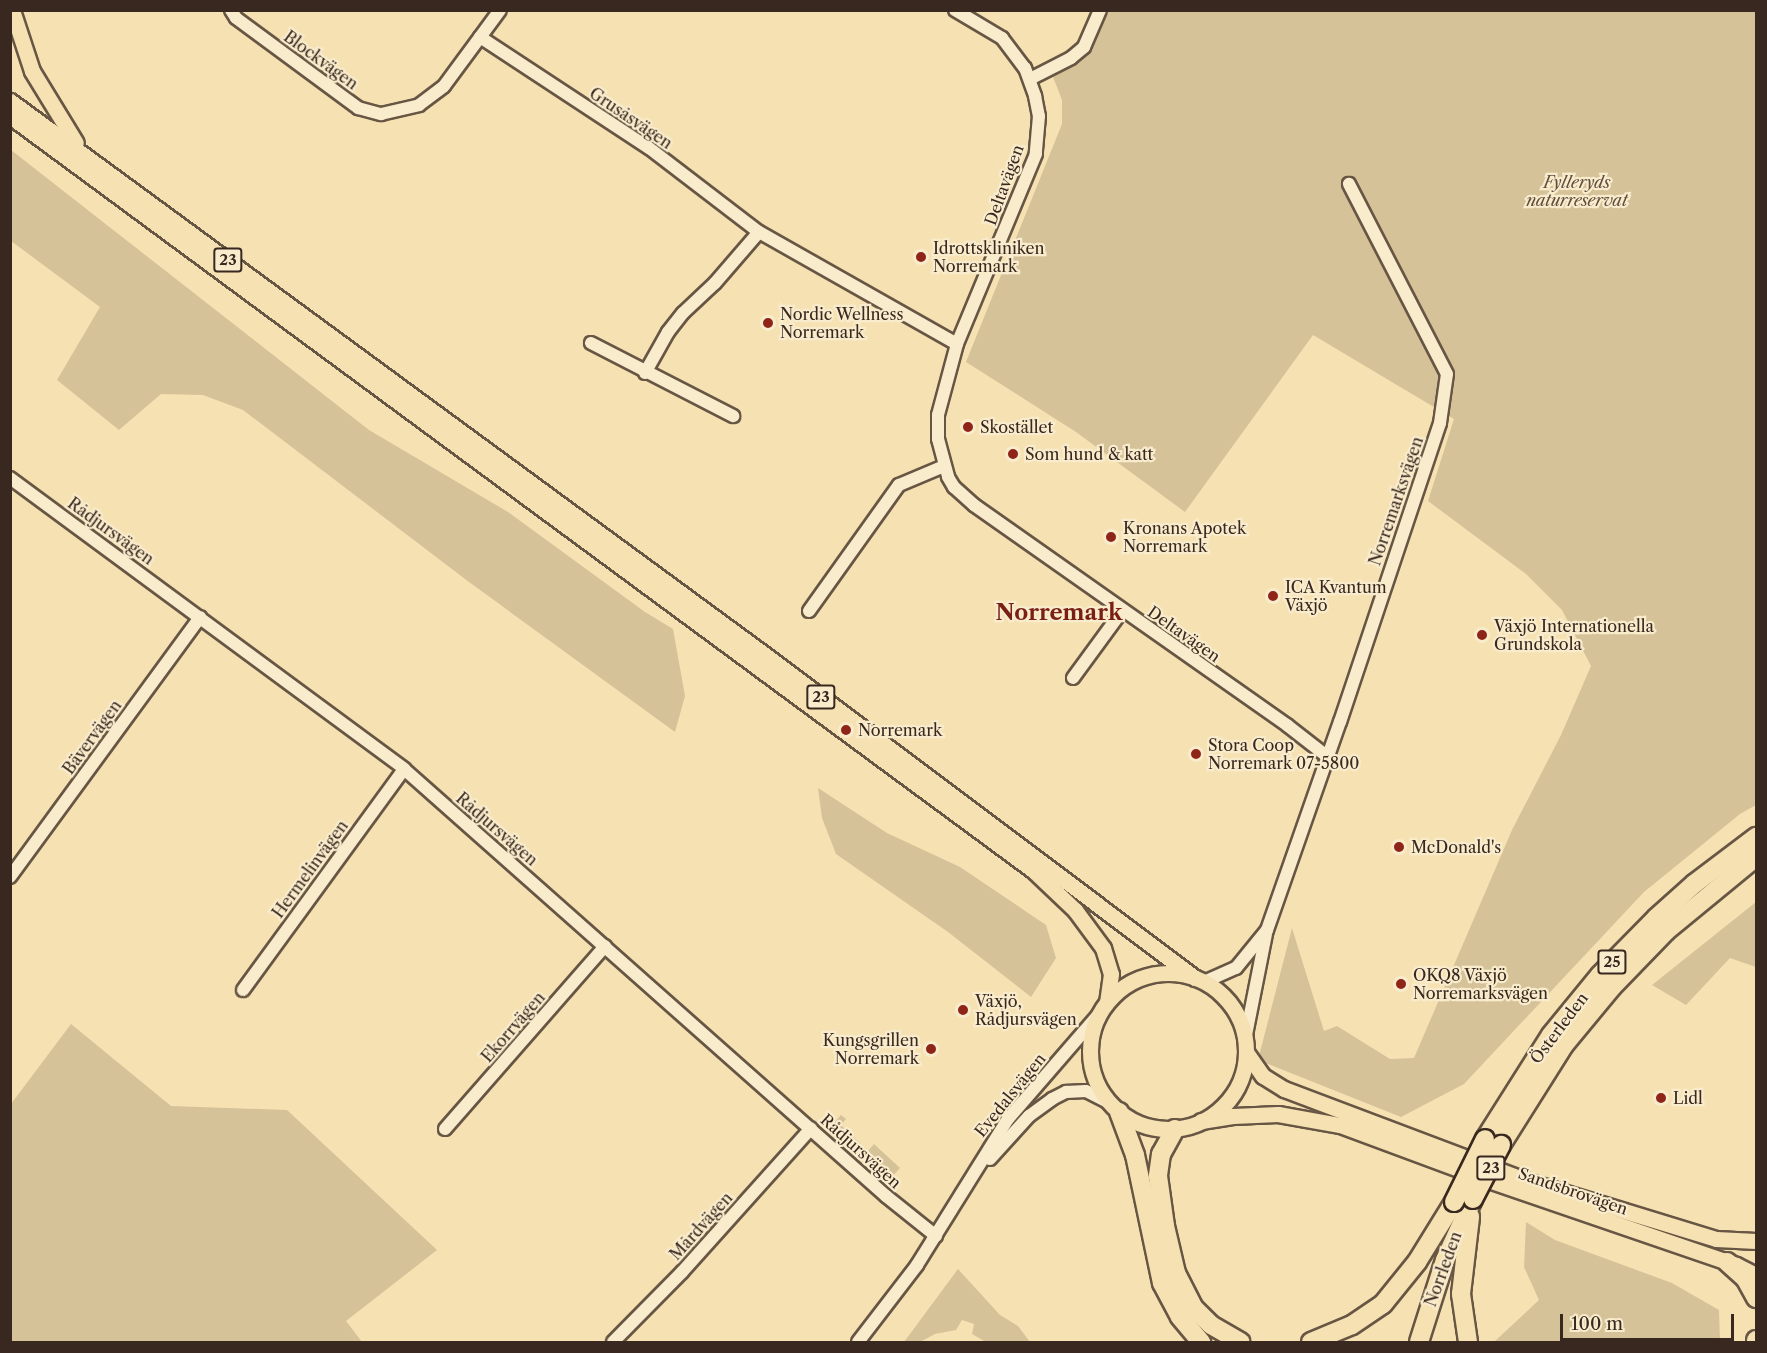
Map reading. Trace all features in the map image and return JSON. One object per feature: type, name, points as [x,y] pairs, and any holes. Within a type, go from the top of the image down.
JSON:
[{"type":"highway","name":"Österleden","points":[[1473,1199],[1493,1142],[1551,1035],[1600,975],[1679,898],[1756,837]]},
{"type":"highway","name":"Österleden","points":[[1454,1202],[1493,1142],[1564,1046],[1612,987],[1666,931],[1756,857]]},
{"type":"highway","name":"23","points":[[1115,1107],[1135,1155],[1162,1283],[1179,1317],[1201,1342]]},
{"type":"highway","points":[[1175,1129],[1161,1154],[1158,1176],[1165,1226],[1176,1273],[1194,1308],[1211,1325],[1241,1342]]},
{"type":"highway","points":[[1468,1342],[1462,1318],[1461,1294],[1473,1199]]},
{"type":"highway","name":"Norrleden","points":[[1419,1342],[1445,1260],[1473,1199]]},
{"type":"highway","points":[[1311,1342],[1352,1325],[1383,1304],[1417,1262],[1454,1202]]},
{"type":"highway","name":"Norrleden","points":[[1408,1342],[1454,1202]]},
{"type":"highway","points":[[1727,1262],[1744,1278],[1756,1298]]},
{"type":"main road","points":[[12,10],[23,48],[36,78],[85,155]]},
{"type":"main road","name":"23","points":[[10,101],[765,655],[1222,995],[1236,1012],[1245,1046]]},
{"type":"main road","name":"23","points":[[10,116],[1034,871],[1075,910],[1103,948],[1111,974],[1103,1008],[1091,1040],[1091,1060],[1096,1080],[1115,1107]]},
{"type":"main road","points":[[1103,1008],[1128,984],[1147,976],[1167,973],[1200,980]]},
{"type":"main road","points":[[1115,1107],[1146,1126],[1175,1129],[1202,1121],[1222,1106],[1238,1085],[1245,1046]]},
{"type":"main road","name":"Sandsbrovägen","points":[[1245,1046],[1263,1076],[1284,1089],[1522,1179],[1707,1236],[1731,1241],[1756,1241]]},
{"type":"main road","name":"Sandsbrovägen","points":[[1202,1121],[1241,1115],[1278,1114],[1340,1125],[1491,1181],[1727,1262],[1756,1275]]},
{"type":"street","name":"Blockvägen","points":[[231,10],[236,18],[358,108],[381,114],[419,105],[444,86],[500,10]]},
{"type":"street","name":"Deltavägen","points":[[955,10],[1002,38],[1025,68],[1039,116],[1036,154],[957,344],[938,415],[938,439],[944,466],[954,487],[971,503],[1288,726],[1328,757]]},
{"type":"street","points":[[1030,79],[1071,58],[1084,47],[1100,10]]},
{"type":"street","name":"Grusåsvägen","points":[[480,37],[649,148],[759,232],[957,344]]},
{"type":"street","name":"Norremarksvägen","points":[[1200,980],[1236,968],[1267,930],[1328,757],[1440,423],[1447,374],[1349,184]]},
{"type":"street","points":[[645,373],[668,332],[683,313],[716,283],[759,232]]},
{"type":"street","points":[[591,343],[645,373],[733,416]]},
{"type":"street","points":[[809,611],[894,490],[904,482],[944,466]]},
{"type":"street","name":"Rådjursvägen","points":[[10,478],[404,769],[886,1196],[936,1236]]},
{"type":"street","points":[[1073,678],[1122,611]]},
{"type":"street","name":"Bävervägen","points":[[10,877],[200,617]]},
{"type":"street","name":"Hermelinvägen","points":[[243,990],[404,769]]},
{"type":"street","points":[[1245,1046],[1267,930]]},
{"type":"street","name":"Ekorrvägen","points":[[445,1129],[605,946]]},
{"type":"street","name":"Evedalsvägen","points":[[858,1342],[903,1286],[1008,1119],[1103,1008]]},
{"type":"street","name":"Evedalsvägen","points":[[957,1203],[1003,1143],[1029,1116],[1052,1099],[1066,1092],[1086,1091],[1115,1107]]},
{"type":"street","name":"Mårdvägen","points":[[613,1342],[682,1272],[811,1128]]},
{"type":"green space","name":"Fylleryds naturreservat","points":[[1106,11],[1756,11],[1756,805],[1740,814],[1644,892],[1464,1084],[1401,1117],[1258,1060],[1292,928],[1324,1031],[1337,1026],[1390,1059],[1414,1058],[1512,830],[1561,735],[1591,666],[1562,610],[1526,574],[1428,501],[1454,419],[1313,335],[1185,512],[1076,432],[966,362],[1062,124],[1062,100],[1053,77],[1081,59]]},
{"type":"green space","points":[[11,150],[369,430],[508,512],[645,612],[673,629],[685,696],[675,732],[469,582],[243,410],[203,395],[161,394],[119,430],[57,380],[100,307],[11,241]]},
{"type":"green space","points":[[818,788],[887,833],[960,867],[1046,925],[1056,958],[1031,997],[948,932],[836,854],[822,818]]},
{"type":"green space","points":[[1756,902],[1756,967],[1730,958],[1686,1005],[1652,985]]},
{"type":"green space","points":[[71,1024],[171,1106],[287,1110],[437,1250],[346,1321],[362,1342],[11,1342],[11,1104]]},
{"type":"green space","points":[[841,1115],[846,1119],[841,1125],[868,1151],[874,1144],[900,1168],[889,1180],[830,1127]]},
{"type":"green space","points":[[1526,1222],[1555,1240],[1672,1283],[1719,1310],[1720,1342],[1494,1342],[1539,1300],[1524,1267]]},
{"type":"green space","points":[[958,1269],[1000,1315],[1018,1326],[1030,1342],[986,1342],[972,1334],[974,1324],[962,1320],[956,1330],[935,1334],[920,1342],[904,1342]]},
{"type":"place","name":"Idrottskliniken Norremark","points":[[921,257]]},
{"type":"place","name":"Nordic Wellness Norremark","points":[[768,323]]},
{"type":"place","name":"Skostället","points":[[968,427]]},
{"type":"place","name":"Som hund & katt","points":[[1013,454]]},
{"type":"place","name":"Kronans Apotek Norremark","points":[[1111,537]]},
{"type":"place","name":"ICA Kvantum Växjö","points":[[1273,596]]},
{"type":"place","name":"Växjö Internationella Grundskola","points":[[1482,635]]},
{"type":"place","name":"Norremark","points":[[846,730]]},
{"type":"place","name":"Stora Coop Norremark 07-5800","points":[[1196,754]]},
{"type":"place","name":"McDonald's","points":[[1399,847]]},
{"type":"place","name":"OKQ8 Växjö Norremarksvägen","points":[[1401,984]]},
{"type":"place","name":"Växjö, Rådjursvägen","points":[[963,1010]]},
{"type":"place","name":"Kungsgrillen Norremark","points":[[931,1049]]},
{"type":"place","name":"Lidl","points":[[1661,1098]]},
{"type":"district","name":"Norremark","points":[[1059,613]]}]
